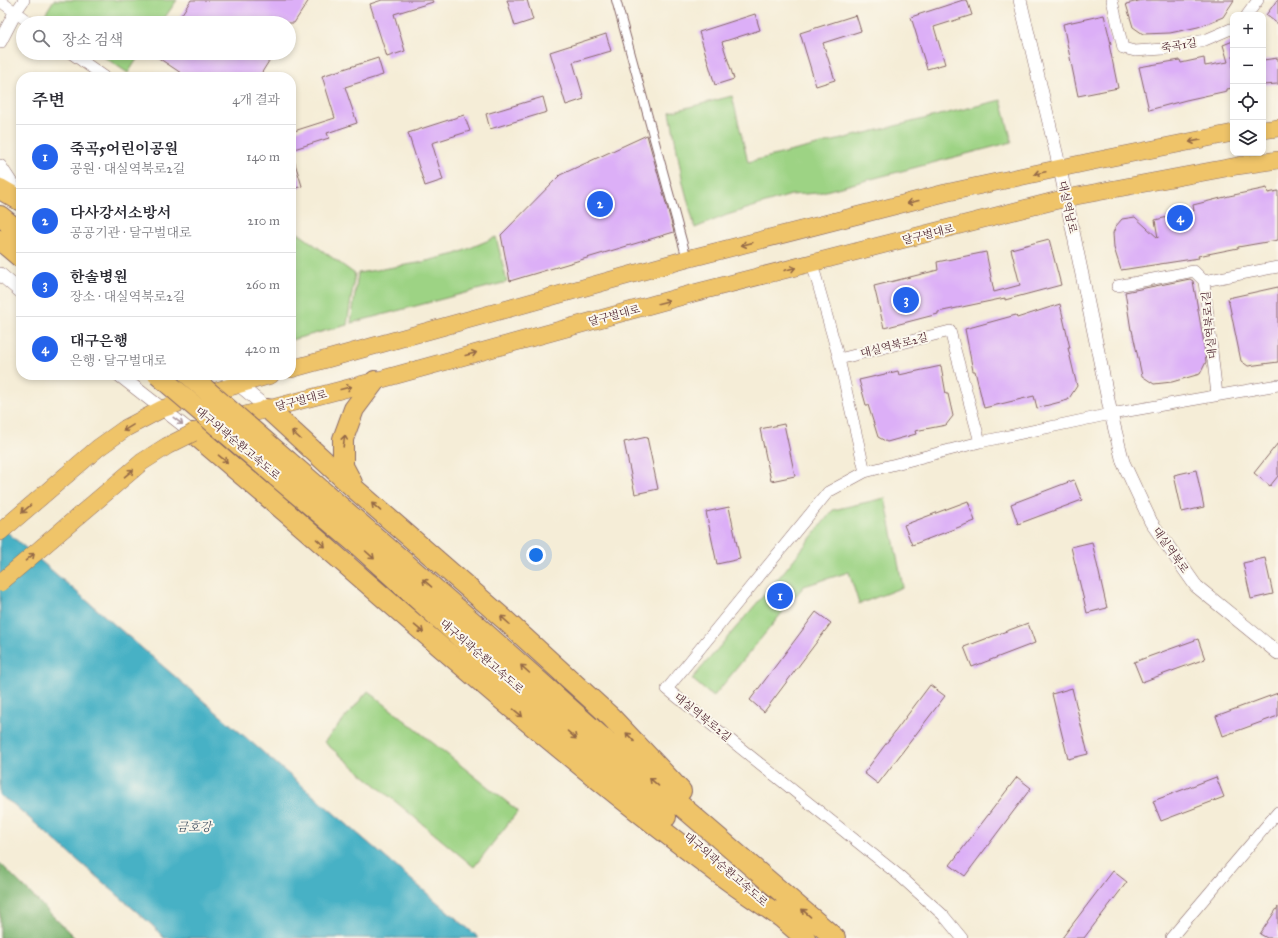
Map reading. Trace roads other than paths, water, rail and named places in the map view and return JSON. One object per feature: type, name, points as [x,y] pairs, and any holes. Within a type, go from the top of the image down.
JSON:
[{"type":"highway","points":[[0,189],[16,197]]},
{"type":"highway","points":[[0,216],[16,229]]},
{"type":"highway","points":[[0,240],[16,254]]},
{"type":"highway","name":"대구외곽순환고속도로","points":[[165,380],[282,468],[474,623],[606,742],[835,938]]},
{"type":"highway","name":"대구외곽순환고속도로","points":[[194,380],[359,546],[461,638],[805,938]]},
{"type":"highway","points":[[356,490],[343,466],[342,439],[354,409],[375,381]]},
{"type":"highway","points":[[268,409],[356,490],[504,619],[611,717],[742,859]]},
{"type":"highway","points":[[193,433],[319,540],[394,607],[625,801],[713,869],[785,920]]},
{"type":"main road","points":[[1266,130],[1278,128]]},
{"type":"main road","points":[[296,368],[687,260],[945,194],[1230,134]]},
{"type":"main road","name":"달구벌대로","points":[[0,582],[142,462],[167,446],[193,433],[226,420],[694,294],[1066,198],[1237,166],[1278,160]]},
{"type":"main road","points":[[0,532],[98,448],[126,428],[162,409],[233,380]]},
{"type":"street","points":[[0,42],[24,0]]},
{"type":"street","points":[[616,0],[687,260]]},
{"type":"street","name":"대실역남로","points":[[1020,0],[1060,169],[1111,414]]},
{"type":"street","name":"죽곡1길","points":[[1112,0],[1123,48],[1135,52],[1163,49],[1205,40],[1230,29]]},
{"type":"street","points":[[1249,12],[1258,0]]},
{"type":"street","points":[[0,1],[20,16]]},
{"type":"street","points":[[82,60],[98,72]]},
{"type":"street","points":[[0,166],[16,192]]},
{"type":"street","points":[[0,180],[16,195]]},
{"type":"street","points":[[812,263],[839,359],[865,472]]},
{"type":"street","name":"대실역북로1길","points":[[1217,395],[1204,281],[1278,268]]},
{"type":"street","points":[[1117,286],[1194,271],[1204,281]]},
{"type":"street","points":[[0,274],[16,288]]},
{"type":"street","name":"대실역북로2길","points":[[839,359],[950,331],[980,442]]},
{"type":"street","points":[[125,380],[193,433]]},
{"type":"street","points":[[233,380],[268,409]]},
{"type":"street","points":[[1111,414],[1278,385]]},
{"type":"street","name":"대실역북로2길","points":[[962,938],[943,915],[900,877],[667,689],[828,492],[865,472],[980,442],[1111,414]]},
{"type":"street","name":"대실역북로","points":[[1111,414],[1123,462],[1151,522],[1196,586],[1278,653]]},
{"type":"street","points":[[1171,938],[1278,812]]},
{"type":"water","name":"금호강","points":[[0,526],[479,938],[164,938],[152,925],[13,804],[0,796]]},
{"type":"place","name":"다사강서소방서","points":[[600,204]]},
{"type":"place","name":"대구은행","points":[[1180,218]]},
{"type":"place","name":"한솔병원","points":[[906,300]]},
{"type":"place","name":"죽곡5어린이공원","points":[[780,596]]}]
